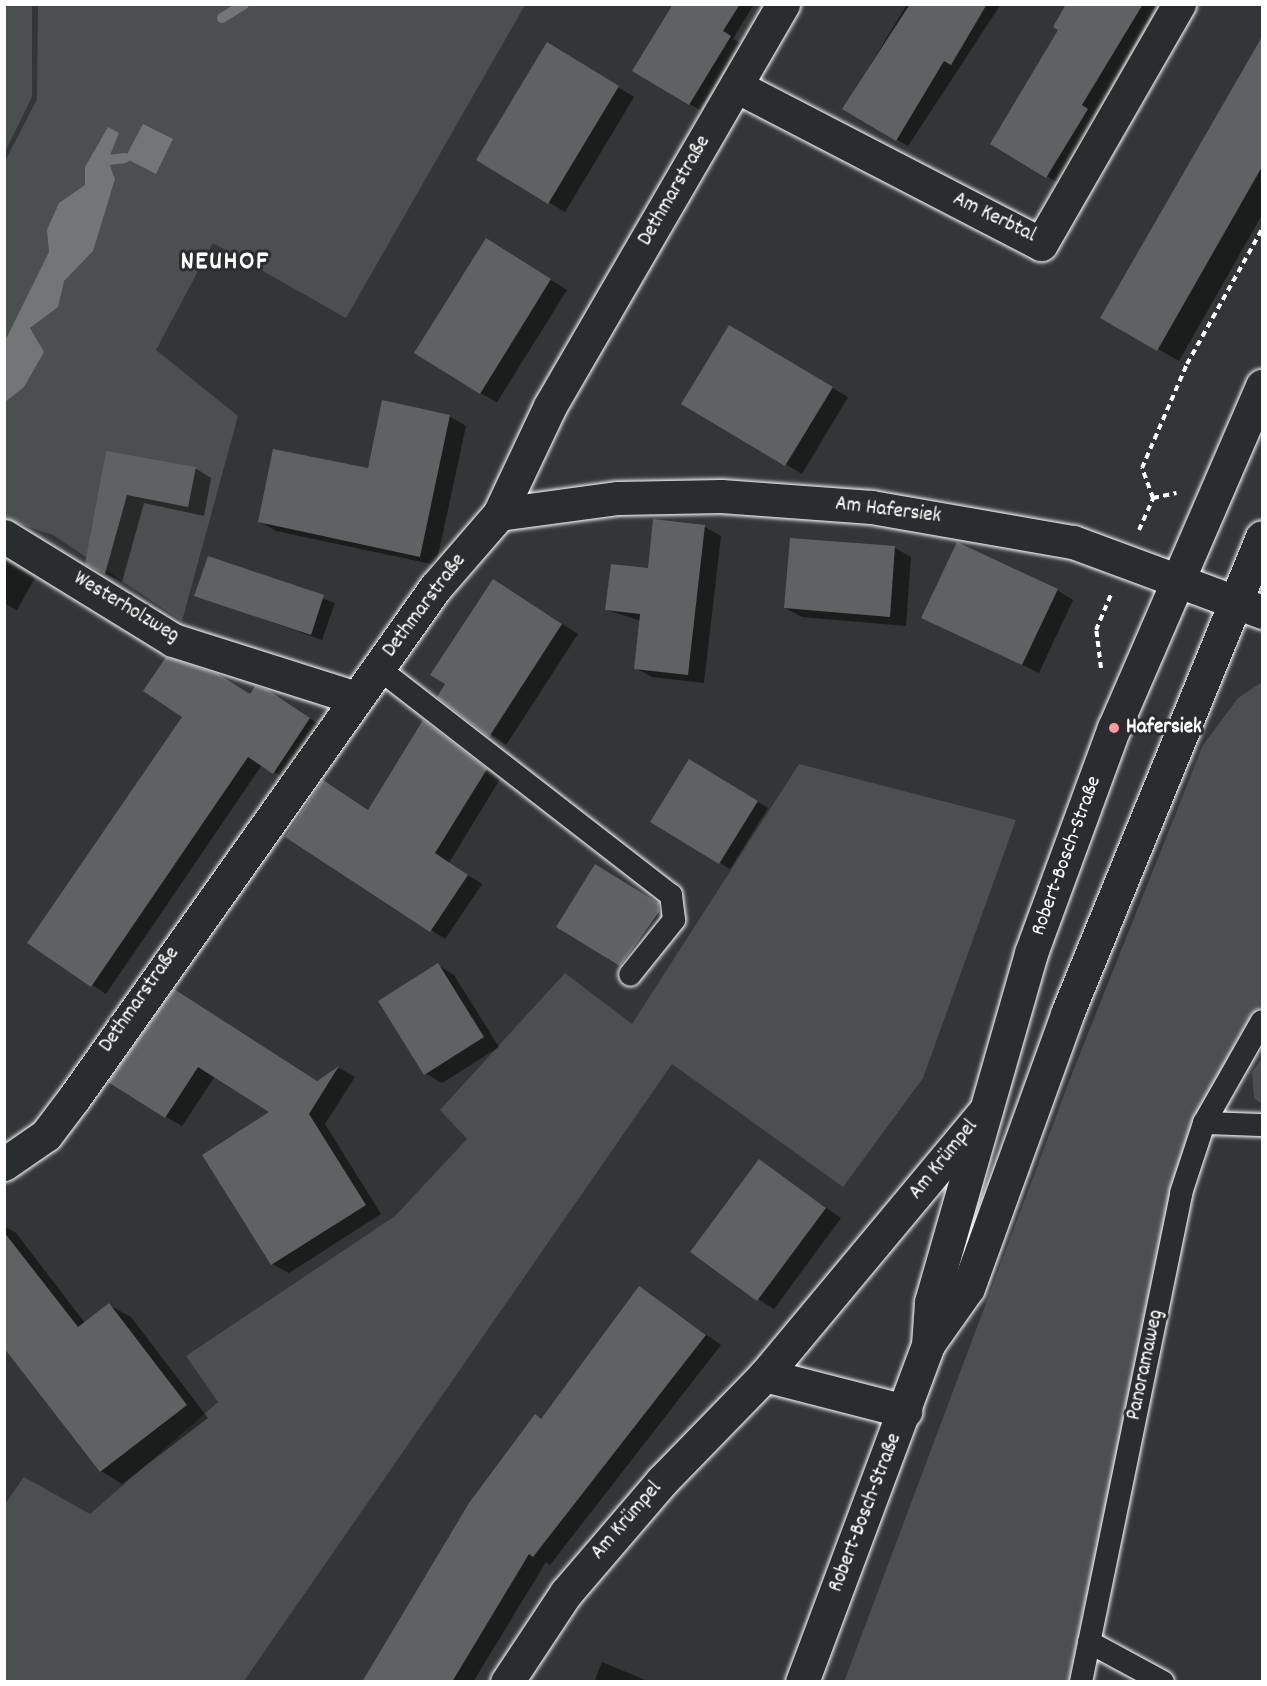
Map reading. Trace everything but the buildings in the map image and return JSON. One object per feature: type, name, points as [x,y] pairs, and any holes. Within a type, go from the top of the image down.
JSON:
[{"type":"street","name":"Dethmarstraße","points":[[4,1164],[46,1135],[435,588],[499,514],[550,406],[783,4]]},
{"type":"street","name":"Am Kerbtal","points":[[736,86],[1041,244],[1179,4]]},
{"type":"street","name":"Robert-Bosch-Straße","points":[[802,1682],[928,1345],[932,1302],[1035,943],[1113,728],[1263,386]]},
{"type":"street","name":"Am Hafersiek","points":[[499,514],[618,498],[756,498],[1000,525],[1073,542],[1176,583],[1248,608]]},
{"type":"street","name":"Westerholzweg","points":[[4,536],[173,640],[357,698]]},
{"type":"street","name":"Robert-Bosch-Straße","points":[[928,1345],[968,1288],[1067,1014],[1248,608],[1263,537]]},
{"type":"street","name":"Am Krümpel","points":[[507,1682],[566,1593],[662,1481],[765,1375],[985,1111]]},
{"type":"street","points":[[765,1375],[905,1411]]},
{"type":"lane","points":[[378,668],[671,895],[674,920],[630,975]]},
{"type":"lane","name":"Panoramaweg","points":[[1081,1682],[1180,1193],[1204,1123],[1263,1021]]},
{"type":"lane","points":[[1204,1123],[1263,1125]]},
{"type":"lane","points":[[1089,1642],[1163,1682]]},
{"type":"path","points":[[1124,562],[1154,498],[1142,468],[1188,364],[1263,229]]},
{"type":"shaded area","points":[[5,4],[32,5],[32,97],[5,152]]},
{"type":"shaded area","points":[[38,5],[525,5],[346,318],[213,243],[156,350],[238,416],[182,621],[53,535],[5,519],[4,163],[37,99]]},
{"type":"shaded area","points":[[143,124],[173,139],[156,174],[125,158]]},
{"type":"shaded area","points":[[108,127],[119,133],[108,160],[115,179],[93,251],[64,281],[58,307],[30,328],[44,352],[24,387],[5,402],[5,341],[49,252],[47,230],[59,203],[85,185],[85,167]]},
{"type":"shaded area","points":[[1262,682],[1262,1004],[1239,1036],[1179,1165],[1069,1681],[844,1682],[1073,1071],[1203,745],[1238,698]]},
{"type":"shaded area","points":[[799,764],[1016,820],[923,1078],[843,1187],[672,1064],[244,1681],[5,1681],[5,1504],[24,1477],[90,1514],[218,1402],[186,1356],[395,1216],[467,1139],[440,1110],[565,973],[632,1024]]},
{"type":"shaded area","points":[[1262,1058],[1262,1104],[1254,1098],[1252,1072]]},
{"type":"waterway","points":[[222,18],[244,4]]},
{"type":"waterway","points":[[108,160],[125,158]]},
{"type":"place","name":"Hafersiek","points":[[1114,728]]},
{"type":"district","name":"NEUHOF","points":[[225,263]]}]
